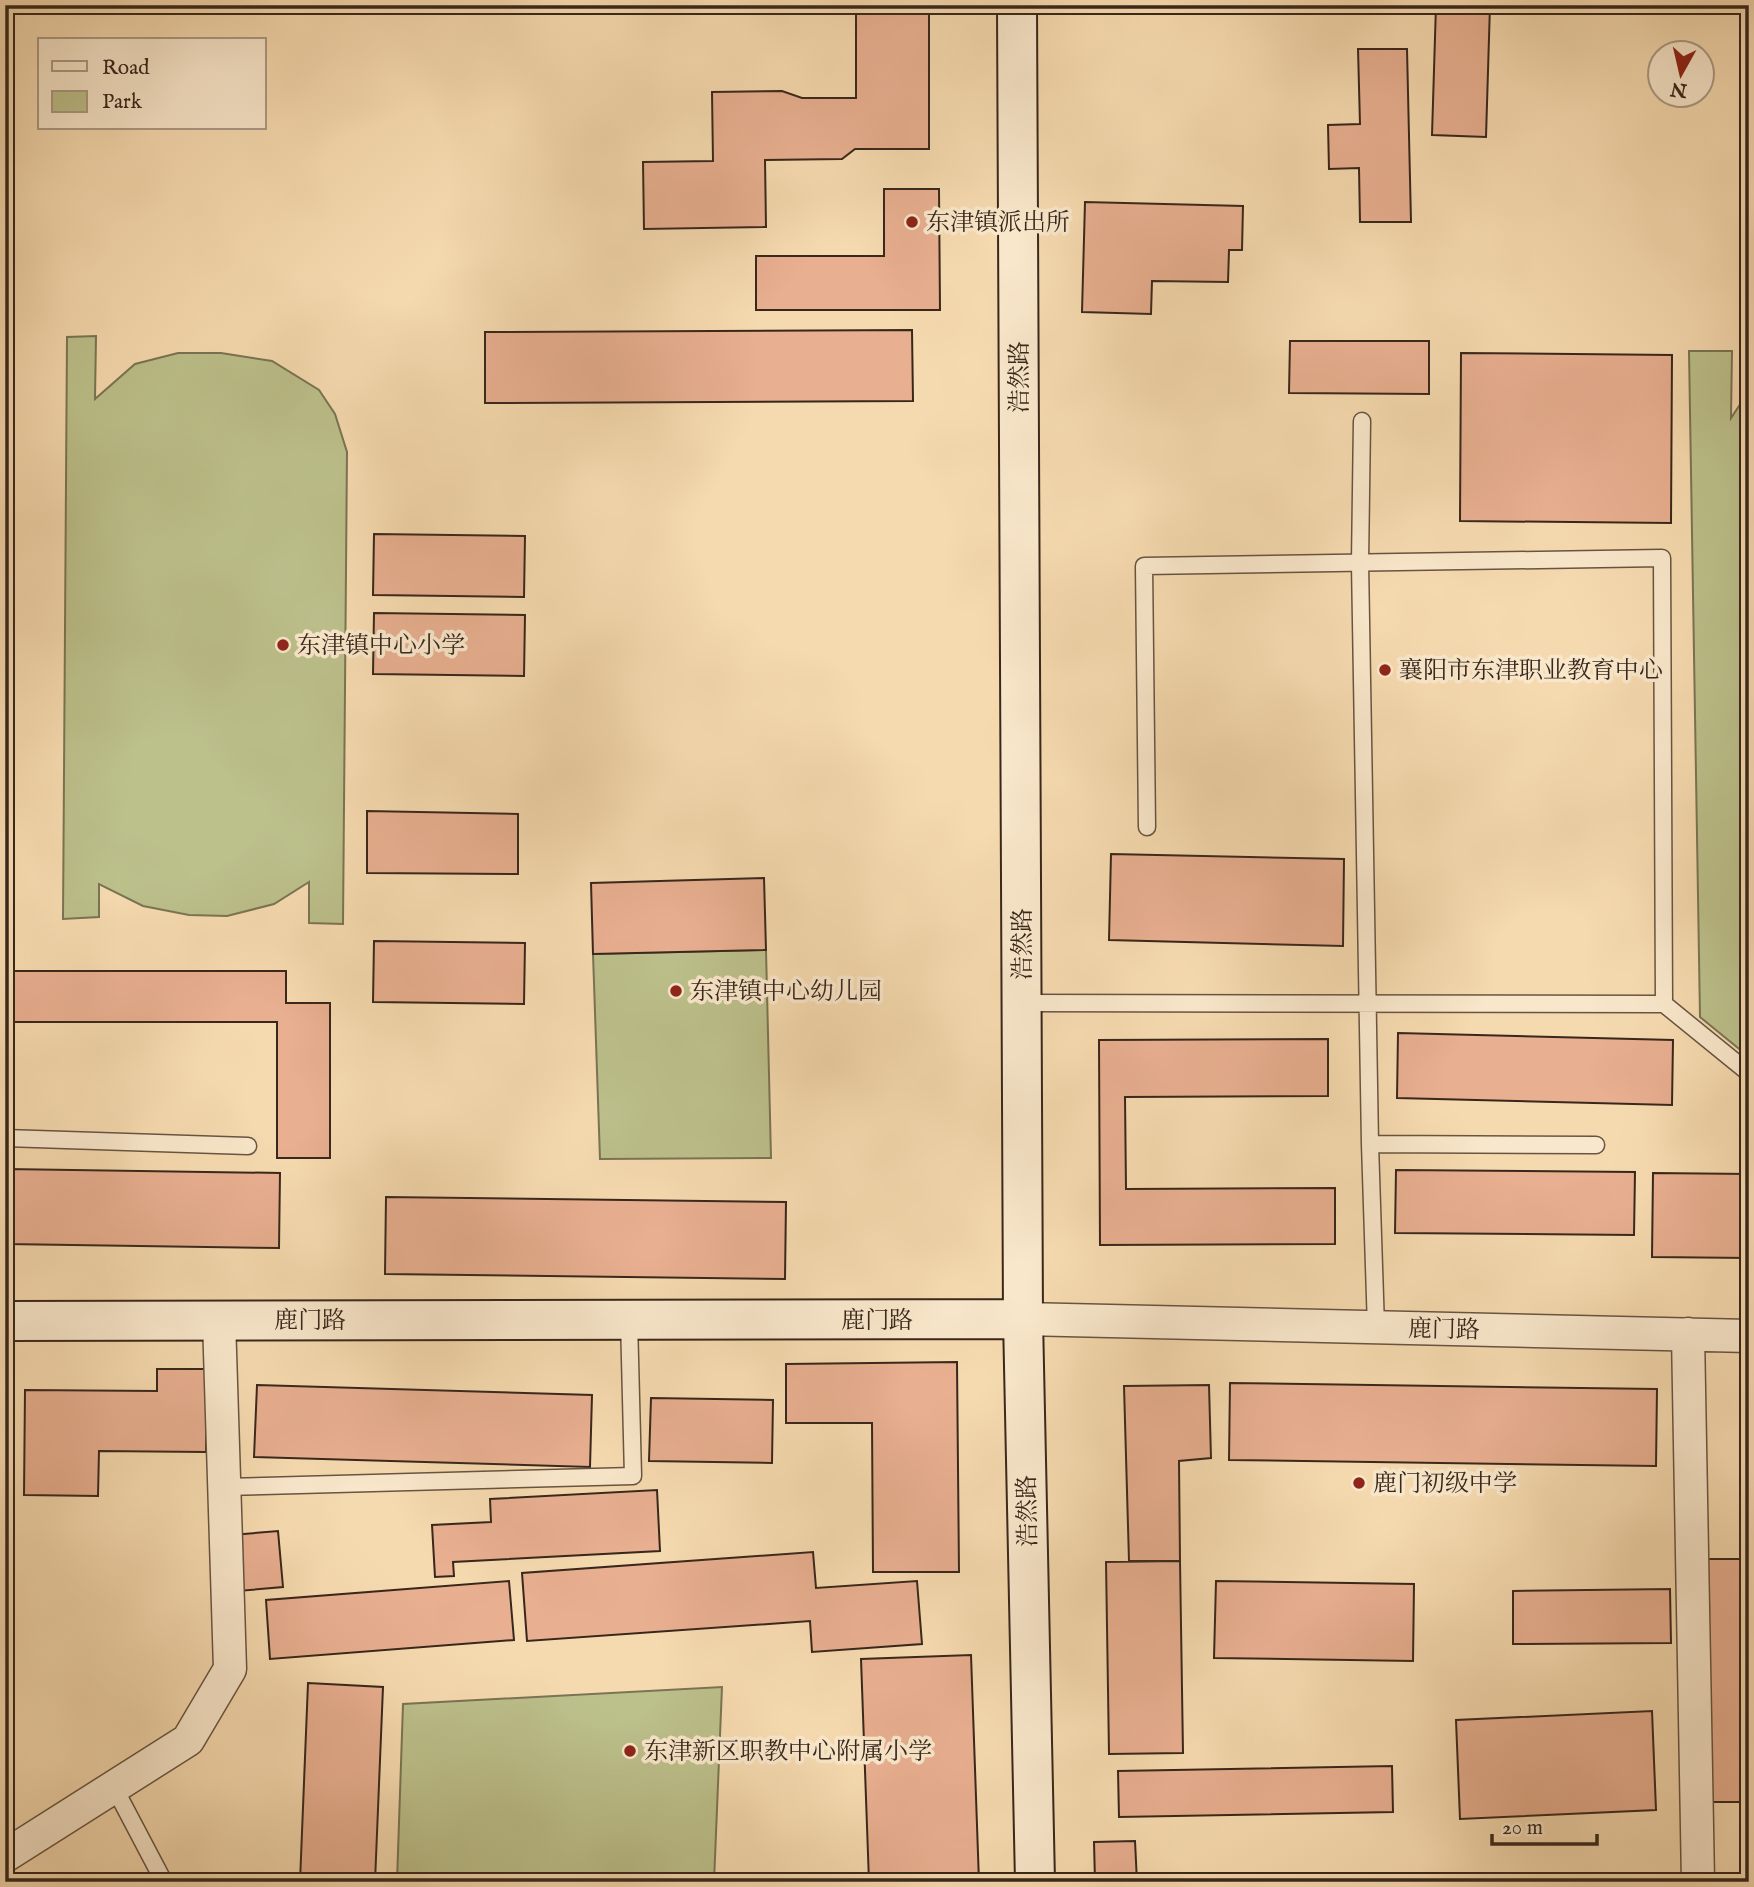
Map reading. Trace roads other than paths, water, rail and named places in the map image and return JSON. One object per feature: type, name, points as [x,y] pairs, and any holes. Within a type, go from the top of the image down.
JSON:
[{"type":"street","name":"浩然路","points":[[1017,5],[1023,1319],[1035,1882]]},
{"type":"street","name":"鹿门路","points":[[5,1321],[1023,1319],[1749,1336]]},
{"type":"street","points":[[5,1856],[188,1740],[230,1669],[219,1321]]},
{"type":"street","points":[[1688,1334],[1698,1882]]},
{"type":"lane","points":[[1362,421],[1360,563],[1367,1003],[1376,1328]]},
{"type":"lane","points":[[1147,827],[1144,566],[1662,558],[1664,1004]]},
{"type":"lane","points":[[1022,1003],[1664,1004],[1749,1073]]},
{"type":"lane","points":[[5,1138],[248,1146]]},
{"type":"lane","points":[[1370,1144],[1596,1146]]},
{"type":"lane","points":[[224,1487],[633,1476],[629,1320]]},
{"type":"lane","points":[[114,1787],[164,1882]]},
{"type":"place","name":"东津镇派出所","points":[[912,222]]},
{"type":"place","name":"东津镇中心小学","points":[[283,645]]},
{"type":"place","name":"襄阳市东津职业教育中心","points":[[1385,670]]},
{"type":"place","name":"东津镇中心幼儿园","points":[[676,991]]},
{"type":"place","name":"鹿门初级中学","points":[[1359,1483]]},
{"type":"place","name":"东津新区职教中心附属小学","points":[[630,1751]]}]
